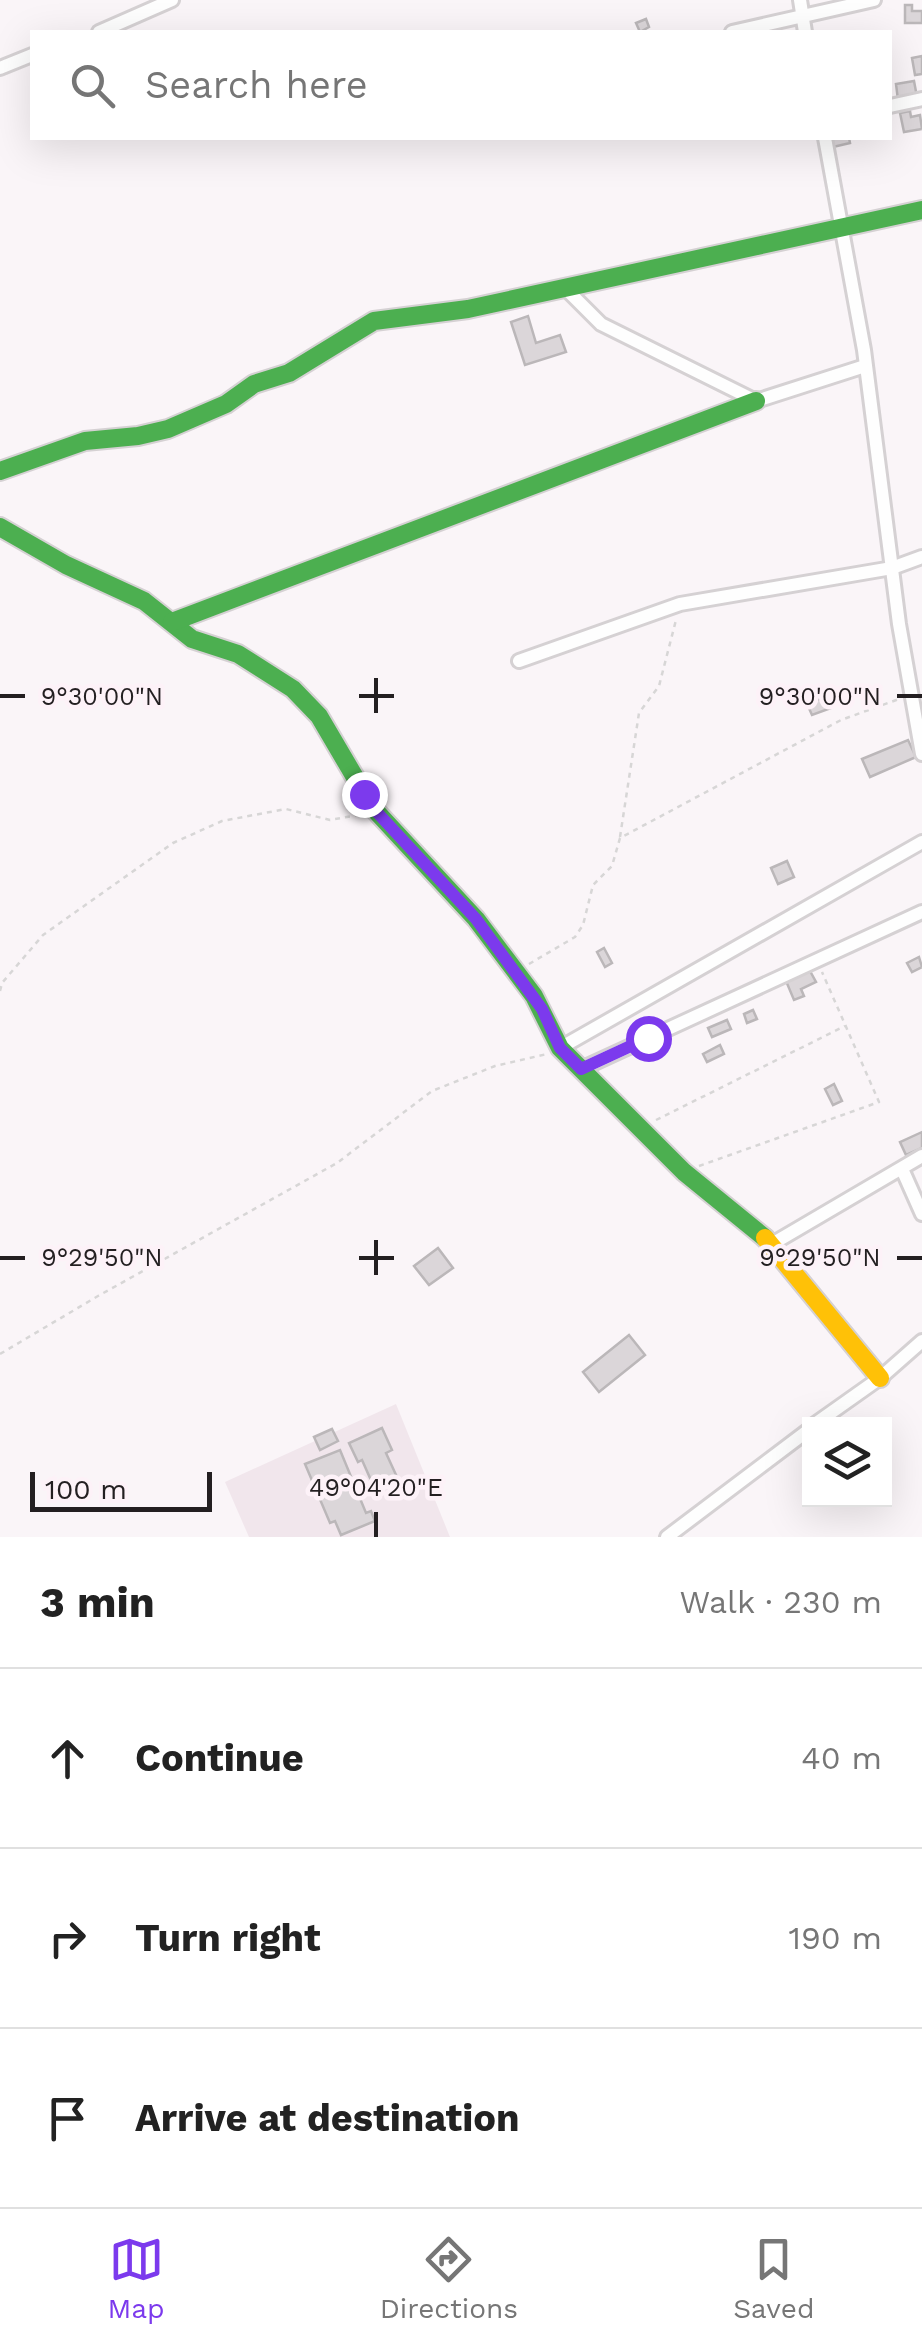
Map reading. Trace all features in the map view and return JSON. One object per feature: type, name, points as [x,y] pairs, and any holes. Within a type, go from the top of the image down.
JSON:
[{"type":"street","points":[[104,30],[172,0]]},
{"type":"street","points":[[737,30],[800,7],[874,0]]},
{"type":"street","points":[[0,68],[30,56]]},
{"type":"street","points":[[892,106],[922,99]]},
{"type":"street","points":[[825,140],[866,366],[892,568],[916,692],[922,754]]},
{"type":"street","points":[[0,471],[85,441],[138,436],[168,428],[226,404],[254,384],[289,372],[374,321],[468,309],[922,210]]},
{"type":"street","points":[[564,287],[602,324],[756,402]]},
{"type":"street","points":[[172,622],[756,402],[866,366]]},
{"type":"street","points":[[0,527],[144,601],[192,639],[238,654],[293,689],[319,716],[373,808],[476,919],[542,1009],[560,1048],[684,1172],[772,1244],[880,1378]]},
{"type":"street","points":[[519,662],[680,604],[892,568],[922,556]]},
{"type":"street","points":[[560,1048],[922,842]]},
{"type":"street","points":[[581,1069],[922,912]]},
{"type":"street","points":[[772,1244],[922,1156]]},
{"type":"street","points":[[902,1169],[922,1214]]},
{"type":"street","points":[[825,1417],[880,1378],[922,1341]]},
{"type":"street","points":[[666,1537],[802,1434]]},
{"type":"path","points":[[515,973],[575,937],[583,926],[593,885],[612,866],[620,838],[639,712],[659,686],[680,604]]},
{"type":"path","points":[[620,838],[842,720],[916,692]]},
{"type":"path","points":[[0,991],[2,983],[43,935],[174,843],[222,821],[286,809],[330,820],[348,819],[373,808]]},
{"type":"path","points":[[684,1172],[879,1102],[817,960]]},
{"type":"path","points":[[641,1127],[844,1026]]},
{"type":"path","points":[[0,1354],[337,1164],[432,1092],[496,1066],[535,1059],[560,1048]]},
{"type":"shaded area","points":[[396,1404],[450,1537],[249,1537],[225,1482]]},
{"type":"building","points":[[905,5],[912,5],[912,11],[922,11],[922,23],[905,23]]},
{"type":"building","points":[[646,19],[649,27],[639,30],[636,23]]},
{"type":"building","points":[[922,56],[922,74],[915,75],[912,58]]},
{"type":"building","points":[[914,81],[917,97],[898,100],[896,84]]},
{"type":"building","points":[[910,111],[911,117],[920,115],[922,129],[904,132],[900,113]]},
{"type":"building","points":[[831,140],[849,140],[850,143],[833,147]]},
{"type":"building","points":[[528,316],[536,343],[560,335],[566,352],[525,365],[511,322]]},
{"type":"building","points":[[826,696],[831,708],[812,715],[807,704]]},
{"type":"building","points":[[908,740],[916,757],[870,777],[862,759]]},
{"type":"building","points":[[787,861],[794,877],[778,884],[771,868]]},
{"type":"building","points":[[604,948],[612,963],[605,967],[597,952]]},
{"type":"building","points":[[919,957],[922,967],[912,972],[907,963]]},
{"type":"building","points":[[810,971],[816,982],[801,989],[804,996],[794,1000],[786,981]]},
{"type":"building","points":[[753,1010],[757,1019],[747,1023],[744,1014]]},
{"type":"building","points":[[727,1020],[731,1029],[712,1037],[708,1028]]},
{"type":"building","points":[[720,1045],[724,1054],[707,1062],[703,1054]]},
{"type":"building","points":[[834,1084],[842,1101],[833,1105],[825,1089]]},
{"type":"building","points":[[922,1132],[922,1148],[906,1155],[900,1142]]},
{"type":"building","points":[[438,1248],[453,1268],[429,1285],[414,1266]]},
{"type":"building","points":[[629,1335],[645,1355],[599,1392],[583,1372]]},
{"type":"building","points":[[382,1428],[392,1450],[386,1453],[397,1477],[374,1487],[349,1443]]},
{"type":"building","points":[[332,1429],[338,1441],[320,1450],[314,1437]]},
{"type":"building","points":[[340,1450],[366,1513],[371,1511],[375,1521],[341,1535],[335,1521],[330,1523],[305,1464]]},
{"type":"traffic: fast","points":[[0,471],[85,441],[168,429],[226,404],[254,384],[289,373],[374,321],[468,309],[922,210]]},
{"type":"traffic: fast","points":[[172,622],[756,401]]},
{"type":"traffic: fast","points":[[0,527],[66,565],[144,601],[192,639],[238,654],[293,689],[319,716],[373,808],[476,919],[534,996],[560,1048],[684,1172],[765,1238]]},
{"type":"traffic: slow","points":[[765,1238],[880,1378]]},
{"type":"route","points":[[364,794],[476,919],[534,996],[560,1048],[581,1069],[648,1038]]}]
